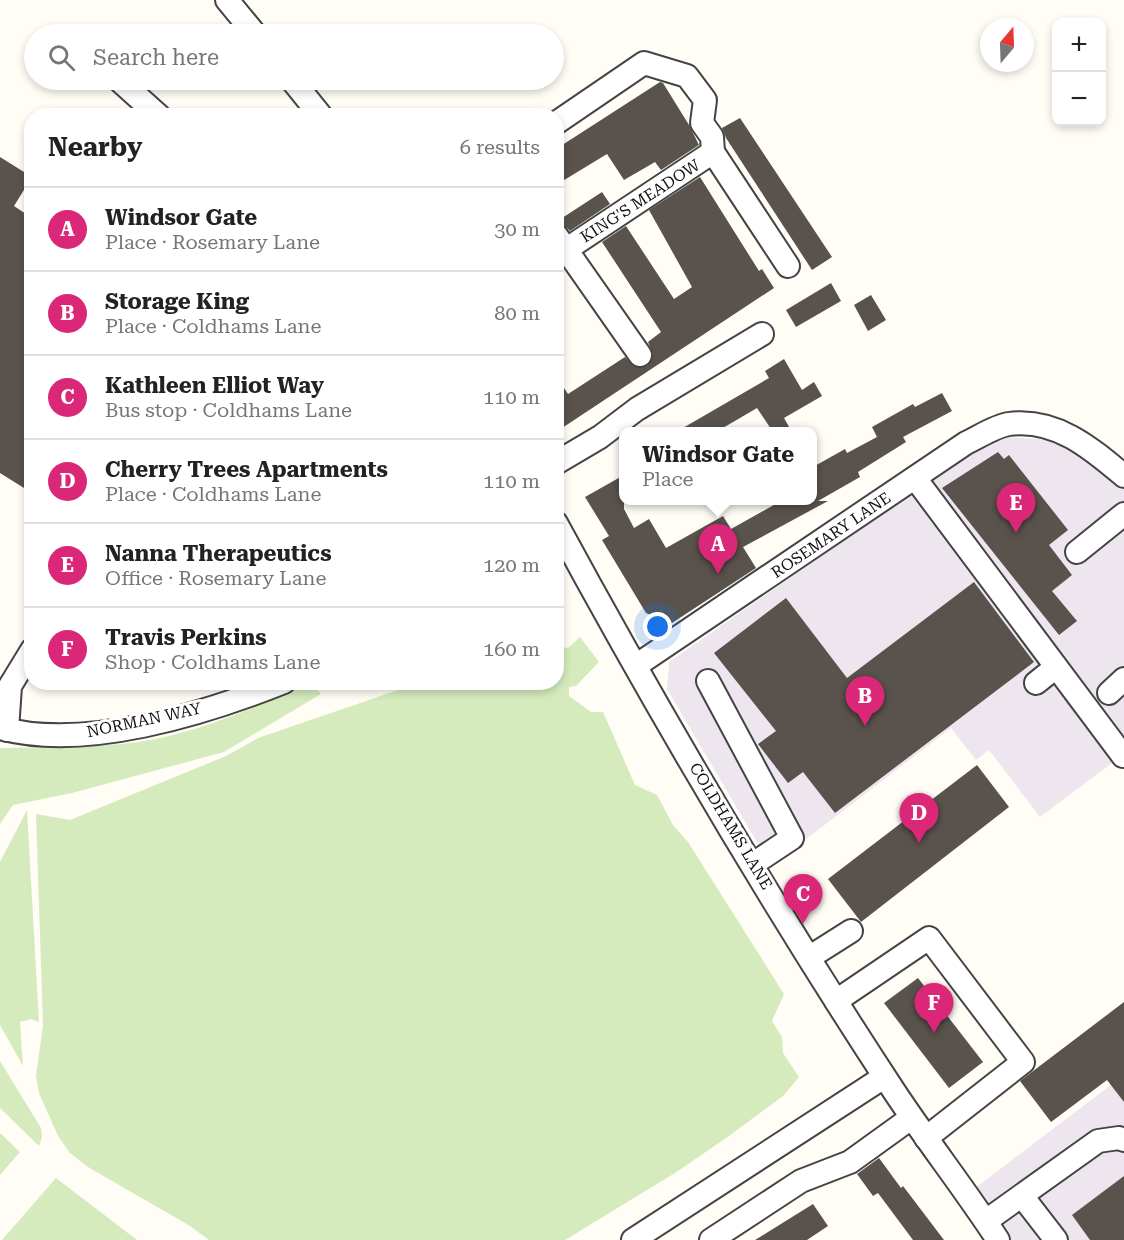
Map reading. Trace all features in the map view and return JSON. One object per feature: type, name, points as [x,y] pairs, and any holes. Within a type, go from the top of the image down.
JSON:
[{"type":"street","points":[[227,0],[247,24]]},
{"type":"street","name":"KING'S MEADOW","points":[[564,118],[644,63],[687,76],[705,100],[702,123],[712,137],[713,152],[788,266]]},
{"type":"street","points":[[130,90],[150,108]]},
{"type":"street","points":[[300,90],[315,108]]},
{"type":"street","name":"KING'S MEADOW","points":[[564,241],[713,152]]},
{"type":"street","points":[[564,245],[640,355]]},
{"type":"street","points":[[564,458],[600,437],[637,409],[762,334]]},
{"type":"street","name":"ROSEMARY LANE","points":[[637,665],[966,443],[1007,424],[1033,424],[1060,431],[1087,445],[1124,476]]},
{"type":"street","points":[[915,478],[1056,667],[1119,743]]},
{"type":"street","points":[[1077,552],[1124,514]]},
{"type":"street","name":"COLDHAMS LANE","points":[[564,543],[753,864],[884,1077],[998,1240]]},
{"type":"street","points":[[4,729],[10,686],[24,663]]},
{"type":"street","points":[[1036,683],[1056,667]]},
{"type":"street","points":[[708,681],[792,838],[753,864]]},
{"type":"street","name":"NORMAN WAY","points":[[4,729],[57,735],[106,731],[177,717],[260,690]]},
{"type":"street","points":[[810,957],[851,931]]},
{"type":"street","points":[[837,1001],[928,938],[1023,1062],[926,1138]]},
{"type":"street","points":[[633,1240],[884,1077]]},
{"type":"street","points":[[711,1240],[801,1181],[850,1162],[911,1118]]},
{"type":"street","points":[[986,1221],[1098,1141],[1119,1138],[1124,1140]]},
{"type":"street","points":[[1022,1196],[1056,1240]]},
{"type":"shaded area","points":[[1004,437],[1056,440],[1080,454],[1124,489],[1124,754],[1040,817],[989,750],[976,760],[951,728],[771,866],[667,689],[669,662],[968,454]]},
{"type":"shaded area","points":[[1124,1075],[1124,1240],[1009,1240],[974,1189]]},
{"type":"green space","points":[[580,637],[599,662],[576,686],[569,687],[569,696],[591,712],[603,712],[635,785],[657,795],[673,825],[688,842],[784,994],[772,1021],[782,1037],[783,1053],[799,1077],[783,1096],[675,1173],[565,1240],[209,1240],[190,1226],[88,1167],[70,1153],[58,1136],[39,1093],[36,1076],[43,1026],[36,814],[70,820],[226,756],[258,738],[398,690],[564,690],[564,647],[568,648]]},
{"type":"green space","points":[[295,690],[317,690],[321,694],[224,752],[72,793],[13,805],[0,824],[0,748],[69,747],[138,742],[204,726]]},
{"type":"green space","points":[[27,810],[39,1022],[31,1019],[20,1022],[23,1066],[0,1025],[0,862]]},
{"type":"green space","points":[[0,1061],[41,1128],[42,1137],[39,1146],[0,1108]]},
{"type":"green space","points":[[0,1133],[20,1152],[0,1175]]},
{"type":"green space","points":[[56,1178],[137,1240],[2,1240]]},
{"type":"building","points":[[660,82],[663,83],[689,125],[699,145],[661,170],[655,162],[624,180],[607,154],[564,180],[564,144]]},
{"type":"building","points":[[740,118],[832,257],[812,270],[726,138],[722,128]]},
{"type":"building","points":[[0,157],[24,172],[24,190],[14,206],[24,213],[24,488],[0,473]]},
{"type":"building","points":[[700,177],[759,271],[762,269],[774,288],[564,427],[564,388],[568,394],[625,357],[635,367],[647,366],[653,354],[648,342],[661,332],[602,242],[626,226],[674,299],[692,287],[649,210]]},
{"type":"building","points":[[602,192],[610,204],[570,231],[564,225],[564,217]]},
{"type":"building","points":[[831,283],[841,301],[796,327],[786,310]]},
{"type":"building","points":[[871,295],[886,320],[868,331],[854,305]]},
{"type":"building","points":[[784,359],[802,390],[814,382],[822,396],[784,418],[789,427],[770,427],[757,408],[725,427],[685,427],[769,378],[765,371]]},
{"type":"building","points":[[942,393],[952,411],[903,437],[906,442],[858,472],[860,477],[818,501],[828,501],[743,547],[756,568],[672,623],[646,613],[602,540],[609,536],[585,497],[619,478],[619,505],[624,505],[634,528],[649,519],[666,548],[723,516],[731,529],[774,505],[817,505],[817,465],[845,449],[847,453],[877,437],[872,427],[913,404],[915,407]]},
{"type":"building","points":[[998,452],[1004,459],[1009,455],[1068,530],[1049,545],[1072,575],[1052,591],[1077,621],[1059,635],[942,488]]},
{"type":"building","points":[[974,582],[1034,662],[835,813],[803,772],[788,783],[758,744],[776,731],[714,653],[786,598],[847,678]]},
{"type":"building","points":[[977,765],[1009,807],[861,922],[828,879]]},
{"type":"building","points":[[918,978],[983,1062],[949,1088],[884,1003]]},
{"type":"building","points":[[1124,1002],[1124,1102],[1107,1080],[1051,1122],[1020,1081]]},
{"type":"building","points":[[879,1158],[944,1240],[913,1240],[878,1193],[873,1196],[857,1174]]},
{"type":"building","points":[[1124,1176],[1124,1240],[1090,1240],[1072,1215]]},
{"type":"building","points":[[813,1204],[828,1226],[807,1240],[755,1240]]},
{"type":"place","name":"Nanna Therapeutics","points":[[1016,533]]},
{"type":"place","name":"Windsor Gate","points":[[718,574]]},
{"type":"place","name":"Storage King","points":[[865,726]]},
{"type":"place","name":"Cherry Trees Apartments","points":[[919,843]]},
{"type":"place","name":"Kathleen Elliot Way","points":[[803,924]]},
{"type":"place","name":"Travis Perkins","points":[[934,1033]]}]
